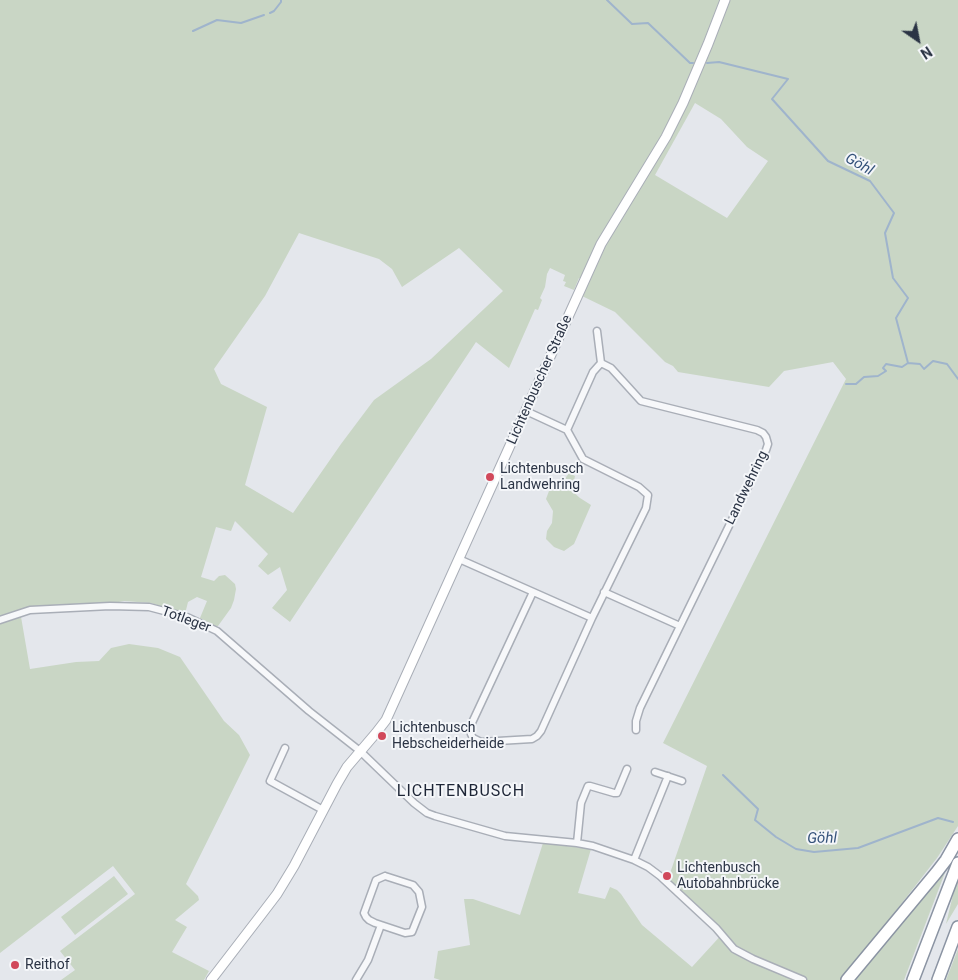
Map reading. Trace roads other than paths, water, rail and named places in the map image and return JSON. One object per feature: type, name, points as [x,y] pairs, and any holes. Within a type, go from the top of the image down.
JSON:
[{"type":"highway","points":[[849,979],[936,873],[958,839]]},
{"type":"highway","points":[[913,980],[958,863]]},
{"type":"highway","points":[[938,980],[958,927]]},
{"type":"street","name":"Lichtenbuscher Straße","points":[[211,980],[276,894],[294,866],[347,767],[376,733],[389,714],[601,244],[666,138],[684,103],[725,0]]},
{"type":"street","points":[[567,430],[593,372],[601,364],[597,331]]},
{"type":"street","name":"Landwehring","points":[[601,364],[610,368],[641,401],[763,432],[768,444],[640,708],[636,721],[636,730]]},
{"type":"street","points":[[526,411],[567,430],[583,458],[639,487],[648,495],[646,508],[604,592],[541,731],[532,739],[481,742],[473,738],[470,727],[533,592]]},
{"type":"street","points":[[459,559],[592,618]]},
{"type":"street","points":[[604,592],[680,626]]},
{"type":"street","name":"Totleger","points":[[0,620],[30,610],[110,606],[149,607],[187,617],[217,631],[309,711],[360,751],[414,803],[427,812],[505,836],[577,843],[602,848],[634,860],[660,876],[716,928],[734,949],[753,960],[803,980]]},
{"type":"street","points":[[285,748],[270,781],[323,810]]},
{"type":"street","points":[[577,843],[581,803],[588,786],[614,793],[617,792],[628,769]]},
{"type":"street","points":[[655,772],[682,782]]},
{"type":"street","points":[[634,860],[668,776]]},
{"type":"street","points":[[385,876],[413,885],[419,892],[422,907],[412,932],[405,934],[381,925],[369,920],[364,913],[376,880],[385,876]]},
{"type":"street","points":[[356,980],[368,960],[381,925]]},
{"type":"waterway","name":"Göhl","points":[[270,13],[274,11],[281,0]]},
{"type":"waterway","name":"Göhl","points":[[607,0],[632,24],[648,23],[690,63],[693,63]]},
{"type":"waterway","name":"Göhl","points":[[193,31],[217,20],[241,23],[264,15]]},
{"type":"waterway","name":"Göhl","points":[[707,63],[719,62],[788,79],[772,99],[828,161],[870,181],[894,213],[885,233],[893,278],[908,298],[896,318],[908,363],[920,364],[924,369],[933,361],[947,364],[958,379]]},
{"type":"waterway","points":[[846,384],[856,384],[864,377],[878,376],[886,371],[883,368],[886,364],[902,367],[908,363]]},
{"type":"waterway","name":"Göhl","points":[[723,775],[758,809],[755,820],[776,837],[796,849],[814,852],[858,848],[938,818],[953,822]]},
{"type":"place","name":"Lichtenbusch Landwehring","points":[[490,477]]},
{"type":"place","name":"Lichtenbusch Hebscheiderheide","points":[[382,736]]},
{"type":"place","name":"Lichtenbusch Autobahnbrücke","points":[[667,876]]},
{"type":"place","name":"Reithof","points":[[15,965]]},
{"type":"district","name":"LICHTENBUSCH","points":[[461,792]]}]
